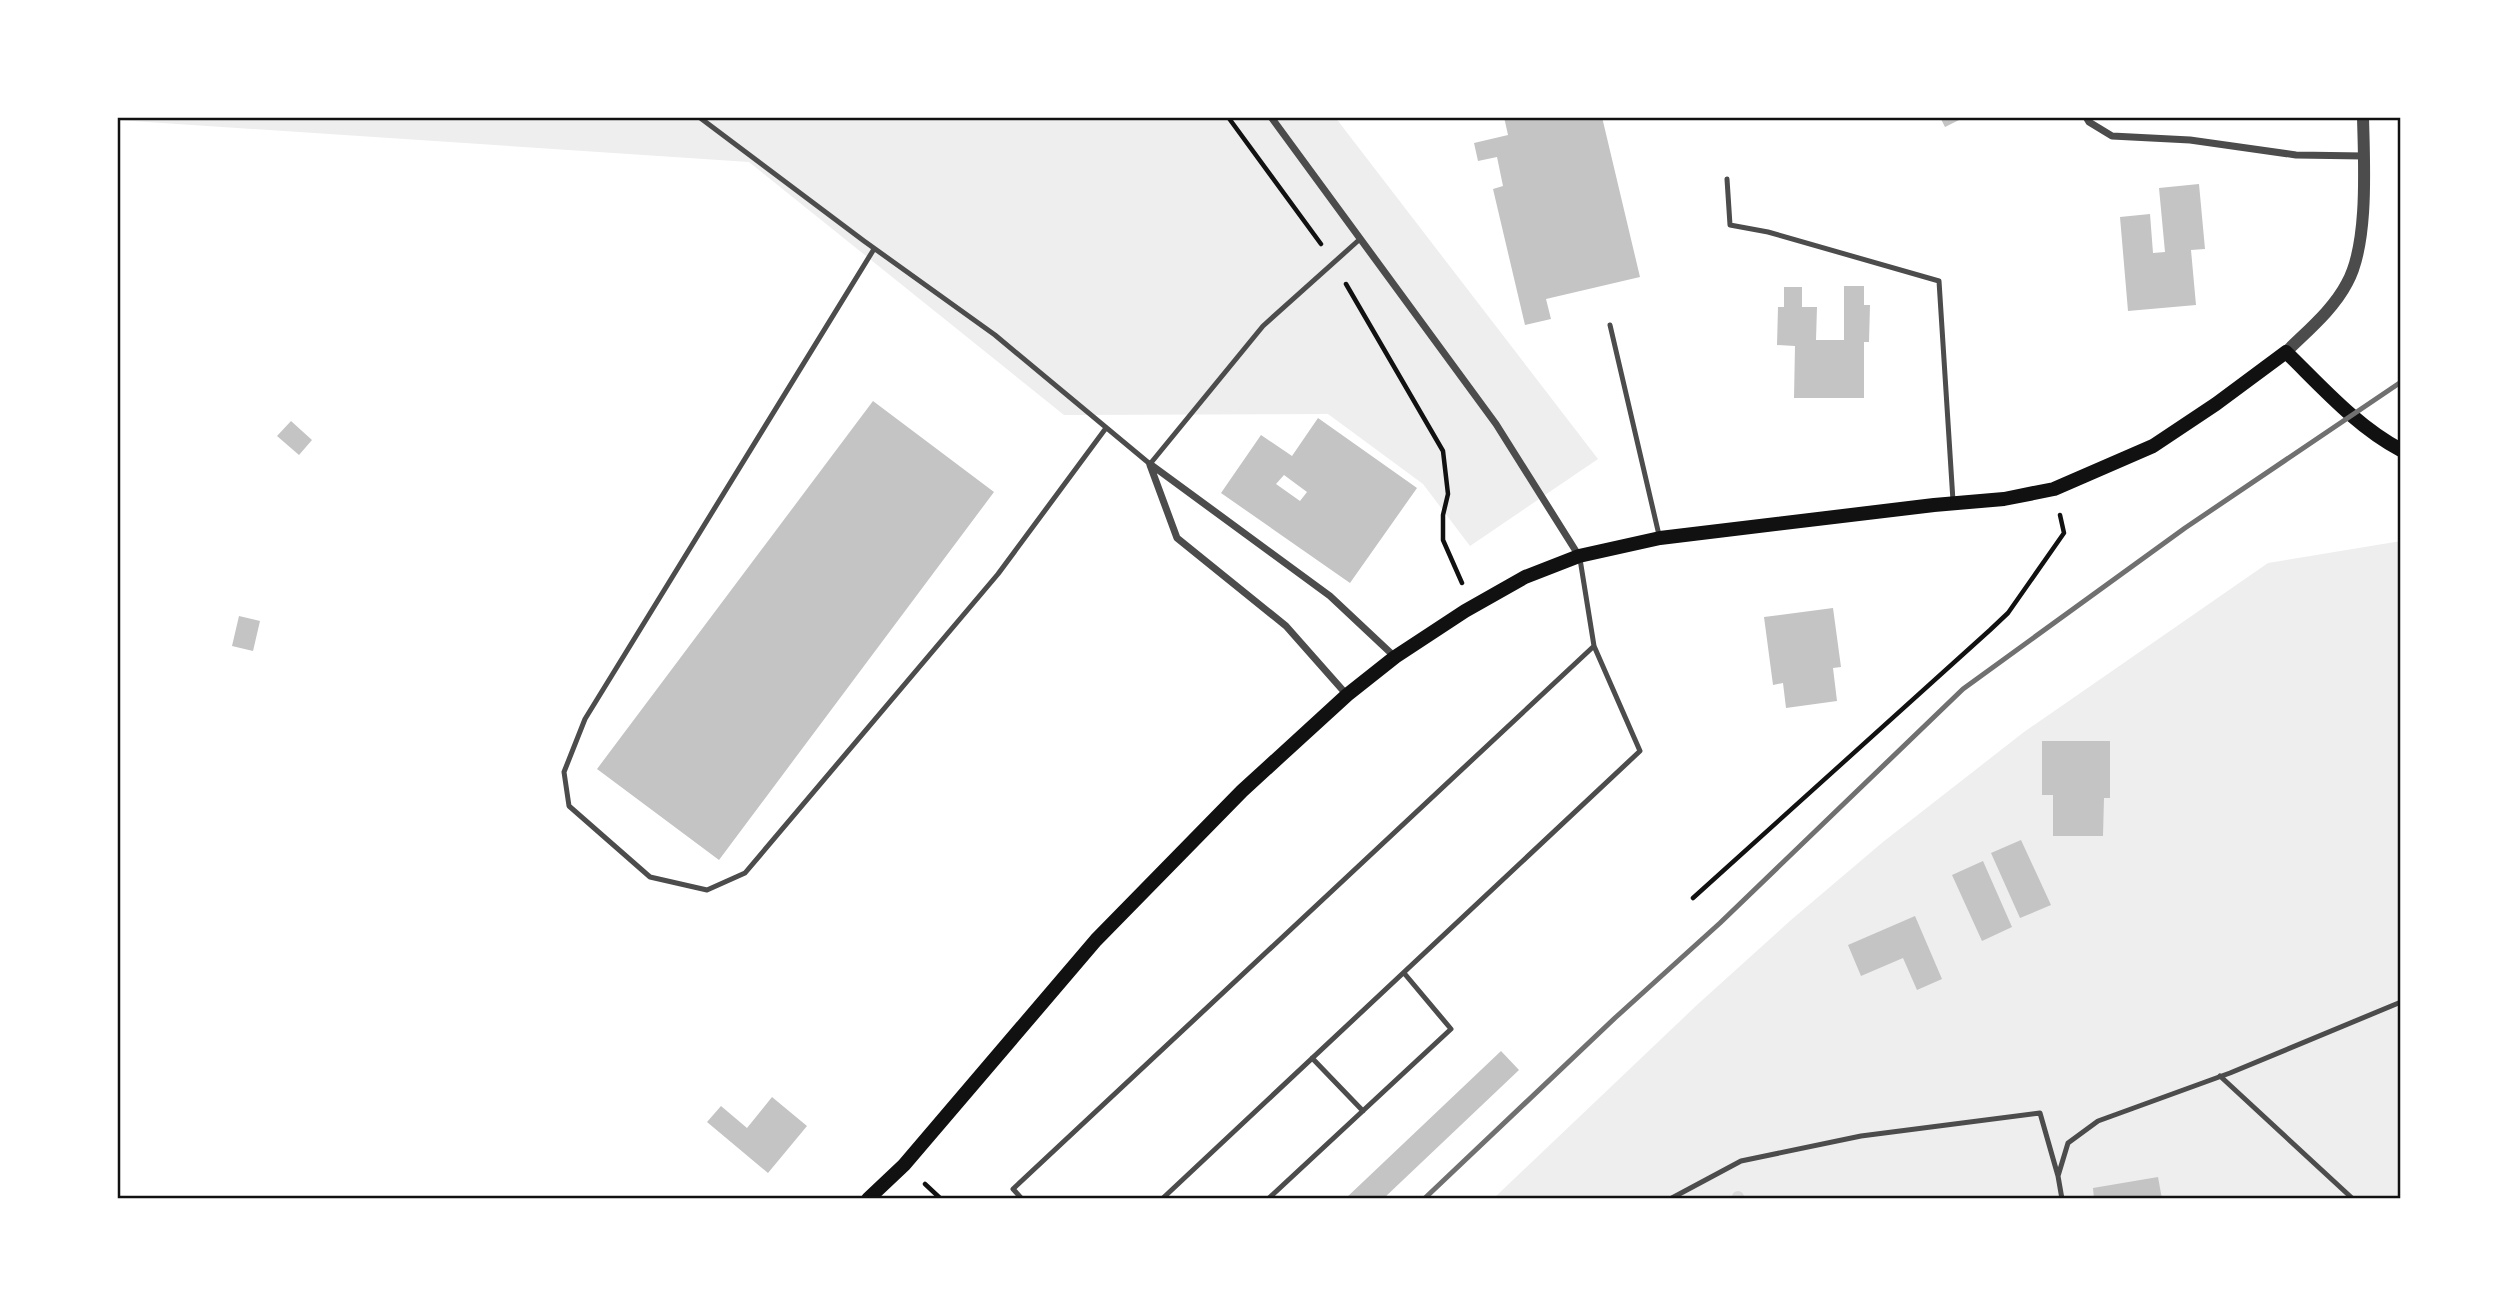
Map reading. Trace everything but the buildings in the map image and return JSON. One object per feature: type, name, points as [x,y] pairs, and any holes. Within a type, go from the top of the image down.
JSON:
[{"type":"main road","points":[[868,1199],[904,1164],[1096,940],[1242,791],[1347,695],[1395,657],[1474,605],[1525,577],[1579,556],[1660,538],[2004,499],[2054,489],[2153,446],[2286,352],[2351,416],[2377,437],[2401,450]]},
{"type":"street","points":[[1271,117],[1496,424],[1579,556]]},
{"type":"street","points":[[2086,117],[2089,122],[2112,136],[2190,140],[2296,155],[2364,156]]},
{"type":"street","points":[[2286,352],[2326,312],[2347,283],[2356,260],[2362,222],[2363,117]]},
{"type":"street","points":[[1150,464],[1330,596],[1395,657]]},
{"type":"street","points":[[1150,464],[1177,538],[1286,626],[1347,695]]},
{"type":"lane","points":[[699,117],[874,249],[995,335],[1150,464],[1263,326],[1360,239]]},
{"type":"lane","points":[[1727,179],[1730,225],[1768,232],[1939,281],[1953,504]]},
{"type":"lane","points":[[874,249],[585,719],[564,772],[569,806],[650,877],[706,890],[745,873],[998,574],[1106,428]]},
{"type":"lane","points":[[1610,325],[1660,538]]},
{"type":"lane","points":[[1162,1199],[1640,751],[1594,646],[1579,556]]},
{"type":"lane","points":[[1022,1199],[1013,1189],[1594,646]]},
{"type":"lane","points":[[1268,1199],[1451,1029],[1404,973]]},
{"type":"lane","points":[[2058,1176],[2068,1143],[2098,1121],[2220,1076],[2401,1002]]},
{"type":"lane","points":[[1312,1058],[1363,1111]]},
{"type":"lane","points":[[2220,1076],[2353,1199]]},
{"type":"lane","points":[[1670,1199],[1741,1161],[1861,1136],[2040,1113],[2062,1199]]},
{"type":"path","points":[[1228,117],[1334,263],[1443,451],[1447,494],[1443,515],[1443,540],[1474,605]]},
{"type":"path","points":[[1693,898],[2008,613],[2064,533],[2054,489]]},
{"type":"shaded area","points":[[117,117],[1335,117],[1598,459],[1470,546],[1423,484],[1328,414],[1064,415],[749,162],[117,120]]},
{"type":"shaded area","points":[[2401,541],[2401,1199],[1493,1199],[1698,1004],[1791,920],[1883,842],[2024,732],[2268,563]]},
{"type":"railway","points":[[1424,1199],[1616,1017],[1720,923],[1963,689],[2185,528],[2401,382]]}]
